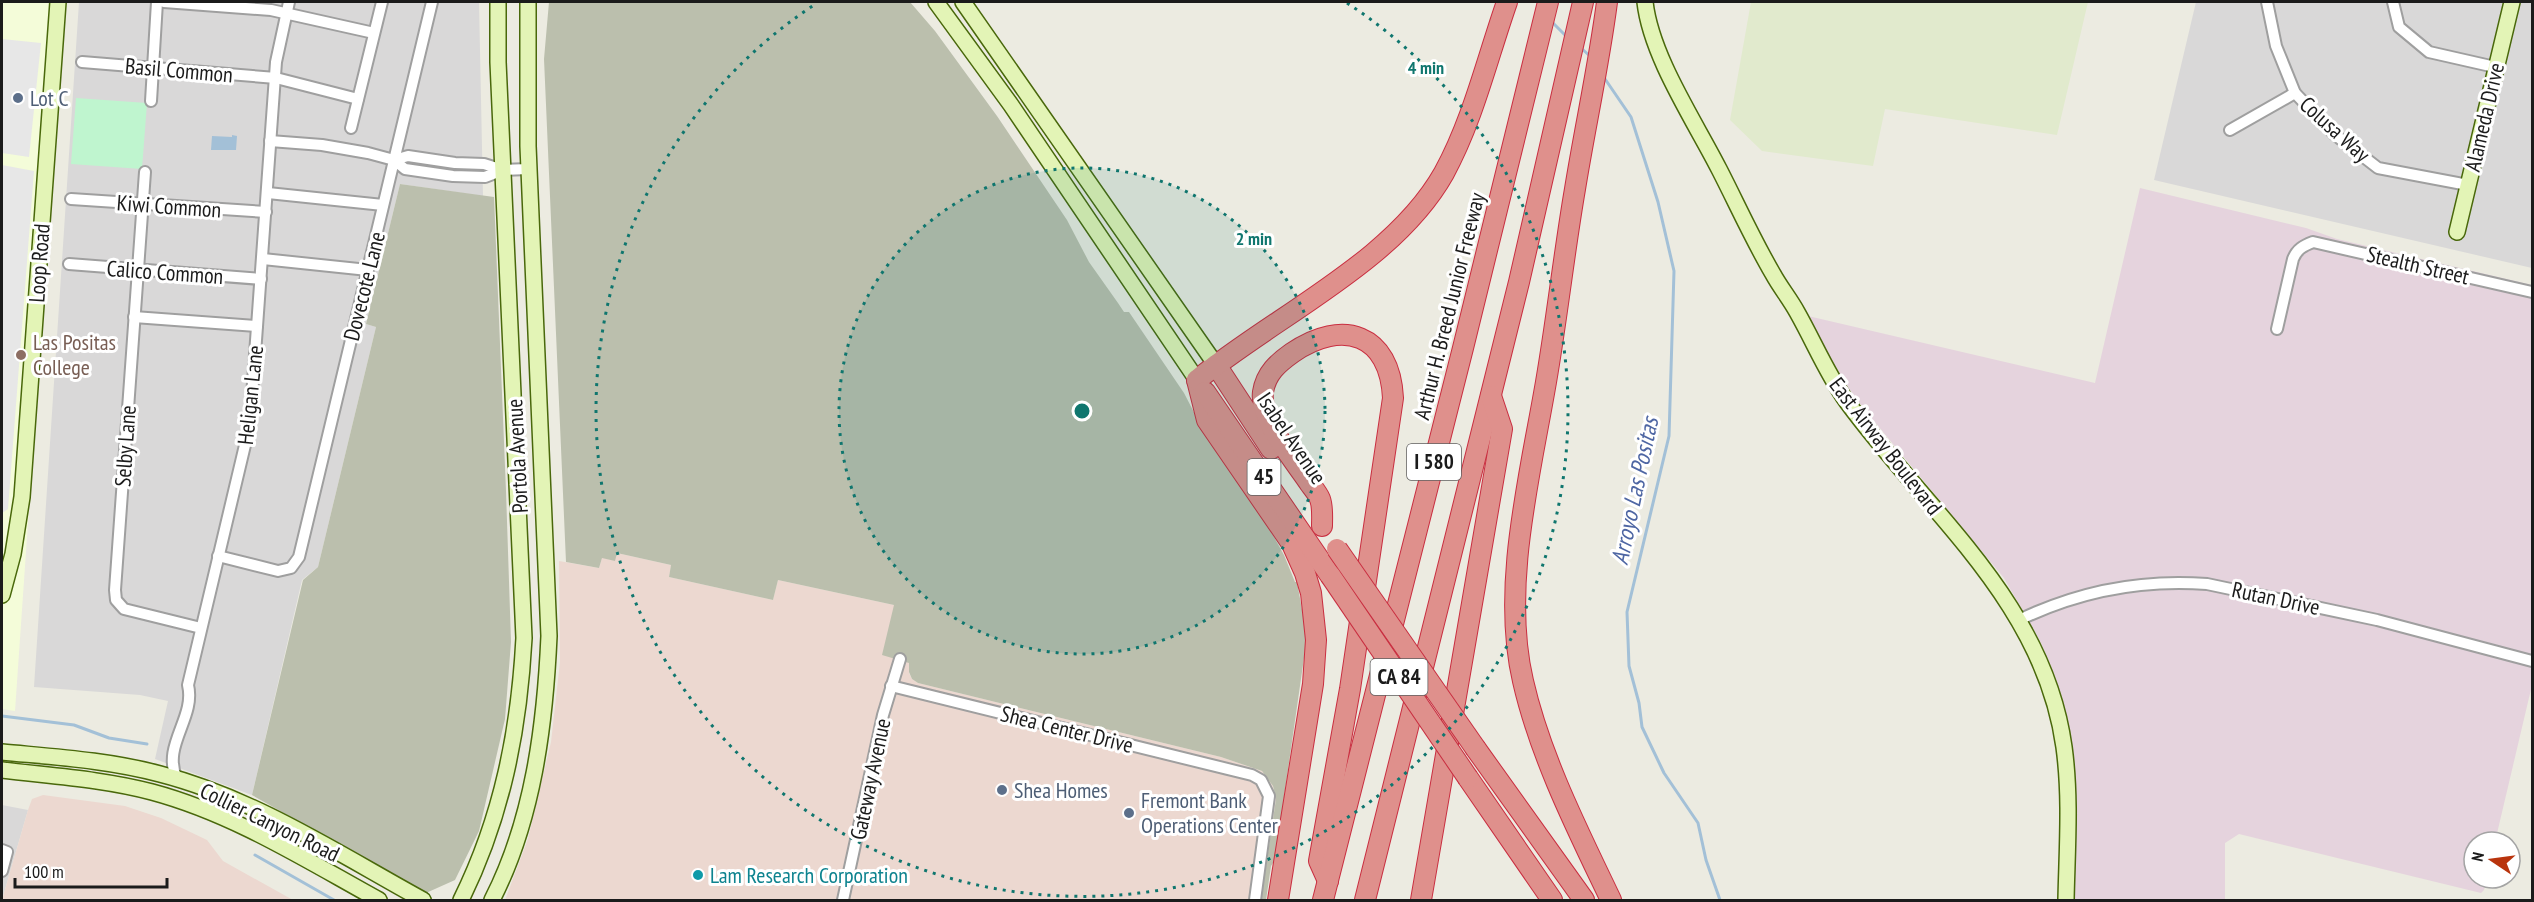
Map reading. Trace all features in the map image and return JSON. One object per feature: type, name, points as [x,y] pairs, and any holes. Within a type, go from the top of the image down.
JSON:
[{"type":"highway","name":"Arthur H. Breed Junior Freeway","points":[[1323,900],[1548,2]]},
{"type":"highway","name":"I 580","points":[[1365,900],[1520,282],[1584,2]]},
{"type":"highway","points":[[1278,900],[1313,684],[1316,640],[1312,601],[1305,573],[1292,544],[1207,420],[1197,380],[1370,257],[1412,218],[1430,196],[1456,150],[1506,4]]},
{"type":"highway","points":[[1606,10],[1522,518],[1514,609],[1522,680],[1540,739],[1611,900]]},
{"type":"highway","points":[[1322,526],[1320,499],[1270,423],[1262,395],[1271,371],[1302,347],[1327,336],[1354,335],[1368,342],[1380,352],[1388,366],[1393,398],[1350,689],[1319,861],[1328,881]]},
{"type":"highway","name":"Isabel Avenue","points":[[1216,365],[1337,549],[1584,900]]},
{"type":"highway","name":"Isabel Avenue","points":[[1197,380],[1552,900]]},
{"type":"highway","points":[[1421,900],[1502,429],[1491,396]]},
{"type":"main road","name":"Loop Road","points":[[2,595],[13,554],[23,485],[58,2]]},
{"type":"main road","name":"Portola Avenue","points":[[461,900],[483,851],[504,787],[523,658],[523,594],[498,62],[498,2]]},
{"type":"main road","name":"Portola Avenue","points":[[492,900],[510,861],[521,826],[535,766],[546,700],[548,607],[529,169],[526,44],[528,2]]},
{"type":"main road","name":"Isabel Avenue","points":[[936,2],[1011,105],[1197,380]]},
{"type":"main road","name":"Isabel Avenue","points":[[963,2],[1216,365]]},
{"type":"main road","name":"East Airway Boulevard","points":[[1645,2],[1651,30],[1668,71],[1772,273],[1797,311],[1836,386],[1859,418],[1977,559],[2019,620],[2050,690],[2063,746],[2068,802],[2066,900]]},
{"type":"main road","name":"Alameda Drive","points":[[2457,232],[2512,2]]},
{"type":"main road","name":"Collier Canyon Road","points":[[2,752],[118,765],[177,779],[265,814],[423,900]]},
{"type":"main road","name":"Collier Canyon Road","points":[[2,770],[113,784],[188,803],[256,832],[380,900]]},
{"type":"street","points":[[150,101],[157,2]]},
{"type":"street","points":[[164,2],[286,13],[374,33]]},
{"type":"street","name":"Heligan Lane","points":[[177,779],[171,760],[189,699],[188,685],[250,424],[270,141],[280,39],[289,2]]},
{"type":"street","points":[[351,128],[382,2]]},
{"type":"street","name":"Dovecote Lane","points":[[218,556],[278,571],[291,568],[299,557],[432,2]]},
{"type":"street","name":"Colusa Way","points":[[2267,2],[2276,46],[2295,93],[2334,134],[2378,168],[2468,185]]},
{"type":"street","points":[[2393,2],[2399,27],[2429,52],[2495,67]]},
{"type":"street","name":"Basil Common","points":[[82,62],[276,78],[358,99]]},
{"type":"street","points":[[2230,130],[2295,93]]},
{"type":"street","points":[[270,141],[344,148],[394,160],[405,169],[453,176],[485,177],[503,170],[529,169]]},
{"type":"street","name":"Selby Lane","points":[[145,172],[116,600],[124,609],[201,628]]},
{"type":"street","points":[[268,193],[383,205]]},
{"type":"street","name":"Kiwi Common","points":[[72,199],[266,212]]},
{"type":"street","name":"Stealth Street","points":[[2277,329],[2293,259],[2296,252],[2304,245],[2313,242],[2532,292]]},
{"type":"street","points":[[262,260],[368,270]]},
{"type":"street","name":"Calico Common","points":[[69,264],[261,279]]},
{"type":"street","points":[[134,317],[257,326]]},
{"type":"street","name":"Rutan Drive","points":[[2019,620],[2055,604],[2098,591],[2148,583],[2198,584],[2233,589],[2377,620],[2532,661]]},
{"type":"street","name":"Gateway Avenue","points":[[843,900],[891,686],[900,659]]},
{"type":"street","name":"Shea Center Drive","points":[[891,686],[1243,771],[1260,780],[1269,795],[1255,900]]},
{"type":"street","points":[[2,850],[7,852],[2,871]]},
{"type":"shaded area","name":"Las Positas College","points":[[2,2],[64,2],[15,711],[2,709]]},
{"type":"shaded area","points":[[79,2],[479,2],[483,196],[400,184],[366,324],[376,327],[318,567],[302,580],[252,795],[155,759],[168,701],[140,695],[34,687]]},
{"type":"shaded area","points":[[549,2],[910,2],[935,31],[997,116],[1067,220],[1089,262],[1124,312],[1129,312],[1184,393],[1201,426],[1264,519],[1297,582],[1305,626],[1305,651],[1275,860],[1271,866],[1266,900],[1261,900],[1276,799],[1273,786],[1262,771],[1221,757],[918,683],[912,679],[909,663],[882,655],[894,605],[778,580],[773,600],[669,577],[671,565],[617,553],[615,561],[602,558],[599,568],[566,562],[544,59]]},
{"type":"shaded area","points":[[1751,2],[2088,2],[2057,135],[1885,109],[1873,166],[1762,151],[1730,120]]},
{"type":"shaded area","points":[[2196,2],[2532,2],[2532,268],[2154,180]]},
{"type":"shaded area","name":"Lot C","points":[[2,39],[41,43],[29,157],[2,153]]},
{"type":"shaded area","points":[[76,98],[147,103],[142,169],[71,164]]},
{"type":"shaded area","points":[[2,165],[34,171],[8,509],[2,513]]},
{"type":"shaded area","points":[[400,184],[494,197],[506,491],[511,642],[505,719],[479,831],[455,880],[426,893],[252,795],[303,580],[318,567],[376,327],[366,324]]},
{"type":"shaded area","points":[[2140,188],[2306,228],[2337,239],[2532,285],[2532,685],[2498,830],[2462,830],[2462,888],[2239,834],[2225,843],[2225,900],[2075,900],[2075,783],[2067,723],[2056,679],[2040,641],[2004,578],[1864,409],[1839,375],[1808,316],[2095,383]]},
{"type":"shaded area","points":[[617,553],[671,565],[669,577],[773,600],[778,580],[894,605],[909,663],[909,673],[918,683],[1221,757],[1262,771],[1273,786],[1276,799],[1261,900],[505,900],[528,839],[551,742],[560,662],[559,561],[599,568],[602,558]]},
{"type":"shaded area","points":[[43,795],[125,806],[161,818],[207,840],[223,861],[293,900],[2,900],[32,799]]},
{"type":"shaded area","points":[[2,805],[28,810],[2,900]]},
{"type":"shaded area","points":[[2469,890],[2484,890],[2481,893]]},
{"type":"water","points":[[232,135],[237,136],[236,150],[211,150],[212,136],[232,137]]},
{"type":"waterway","name":"Arroyo Las Positas","points":[[1552,22],[1566,36]]},
{"type":"waterway","name":"Arroyo Las Positas","points":[[1581,48],[1591,57]]},
{"type":"waterway","name":"Arroyo Las Positas","points":[[1603,76],[1631,117],[1658,202],[1674,271],[1669,436],[1627,612],[1629,666],[1639,703],[1642,727],[1664,773],[1698,823],[1706,860],[1720,900]]},
{"type":"waterway","points":[[2,716],[74,725],[109,738],[147,744]]},
{"type":"waterway","points":[[255,855],[334,900]]},
{"type":"place","name":"Lot C","points":[[18,98]]},
{"type":"place","name":"Las Positas College","points":[[21,355]]},
{"type":"place","name":"Shea Homes","points":[[1002,790]]},
{"type":"place","name":"Fremont Bank Operations Center","points":[[1129,813]]},
{"type":"place","name":"Lam Research Corporation","points":[[698,875]]}]
